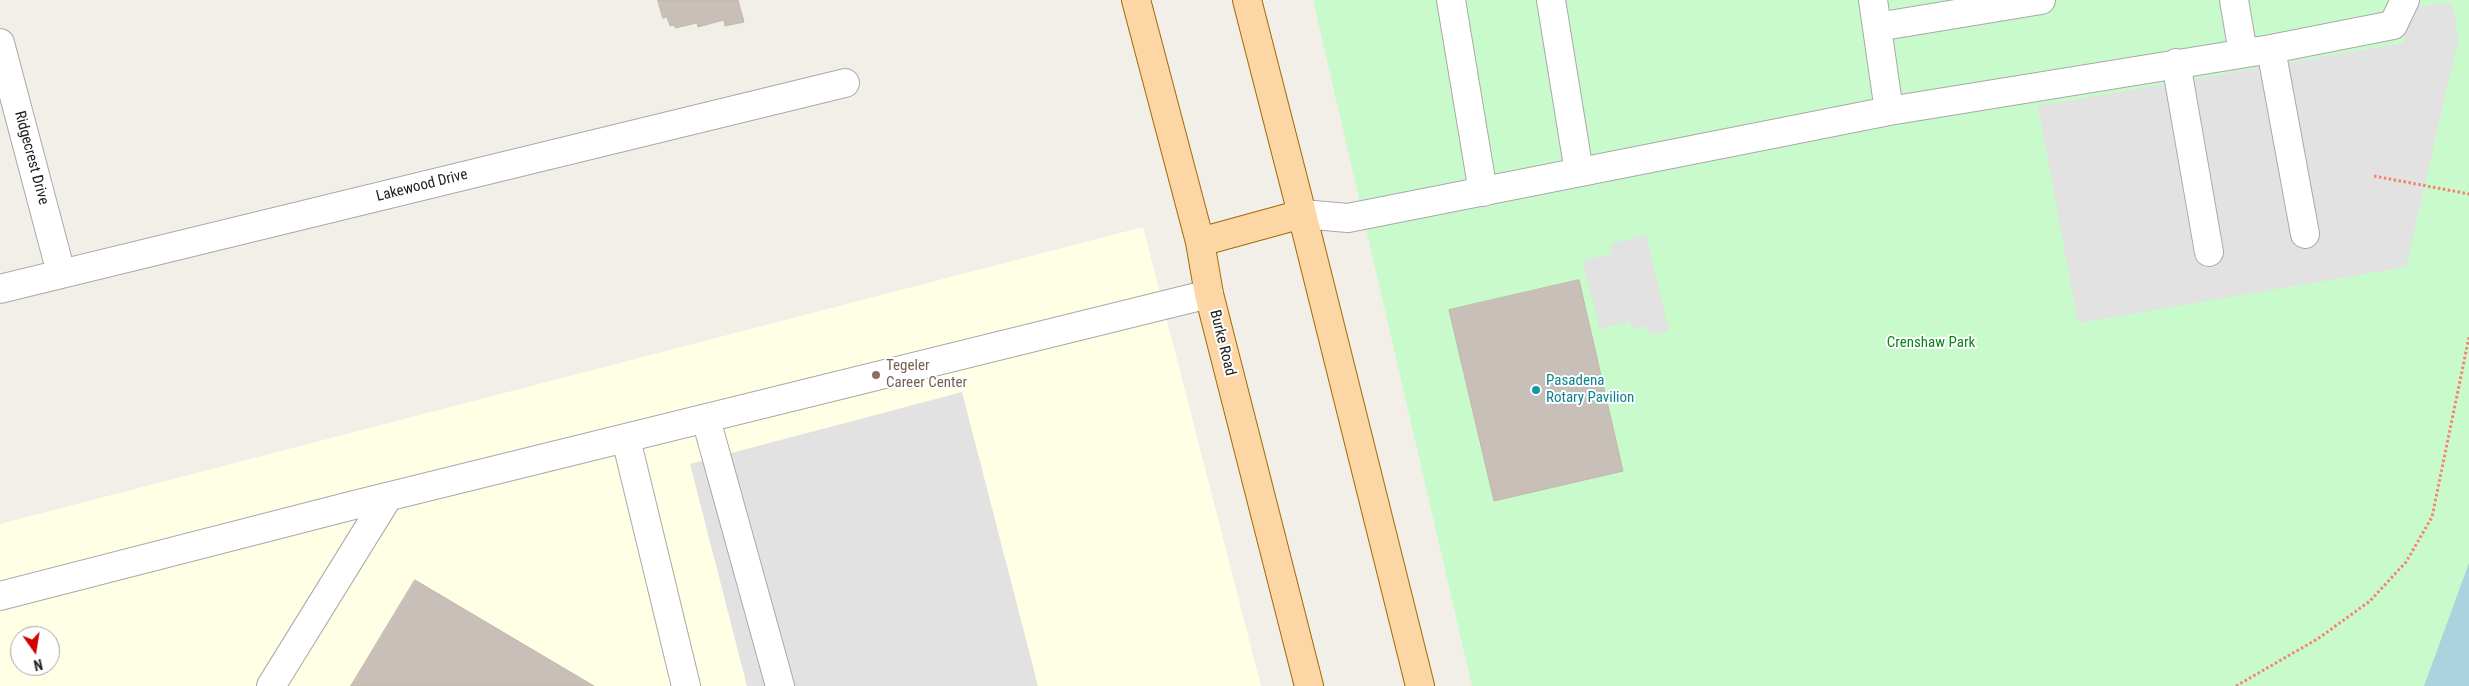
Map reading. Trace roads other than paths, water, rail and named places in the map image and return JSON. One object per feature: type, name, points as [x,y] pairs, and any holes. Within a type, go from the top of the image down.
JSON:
[{"type":"main road","name":"Burke Road","points":[[1136,0],[1200,242],[1209,294],[1309,686]]},
{"type":"main road","points":[[1247,0],[1420,686]]},
{"type":"main road","points":[[1200,242],[1302,214]]},
{"type":"street","points":[[1451,0],[1483,192]]},
{"type":"street","points":[[1551,0],[1579,172]]},
{"type":"street","points":[[1872,0],[1889,111]]},
{"type":"street","points":[[1876,27],[2041,0]]},
{"type":"street","points":[[2234,0],[2243,53]]},
{"type":"street","points":[[1302,214],[1348,218],[1889,111],[2271,49],[2393,25],[2406,0]]},
{"type":"street","name":"Ridgecrest Drive","points":[[0,43],[61,274]]},
{"type":"street","points":[[2271,49],[2305,234]]},
{"type":"street","points":[[2176,63],[2210,252]]},
{"type":"street","name":"Lakewood Drive","points":[[0,290],[845,83]]},
{"type":"street","points":[[0,596],[388,497],[1209,294]]},
{"type":"street","points":[[706,419],[780,686]]},
{"type":"street","points":[[626,439],[686,686]]},
{"type":"street","points":[[271,686],[388,497]]},
{"type":"water","points":[[2469,563],[2469,686],[2424,686]]},
{"type":"place","name":"Tegeler Career Center","points":[[876,375]]},
{"type":"place","name":"Pasadena Rotary Pavilion","points":[[1536,390]]},
{"type":"park label","name":"Crenshaw Park","points":[[1931,343]]}]
